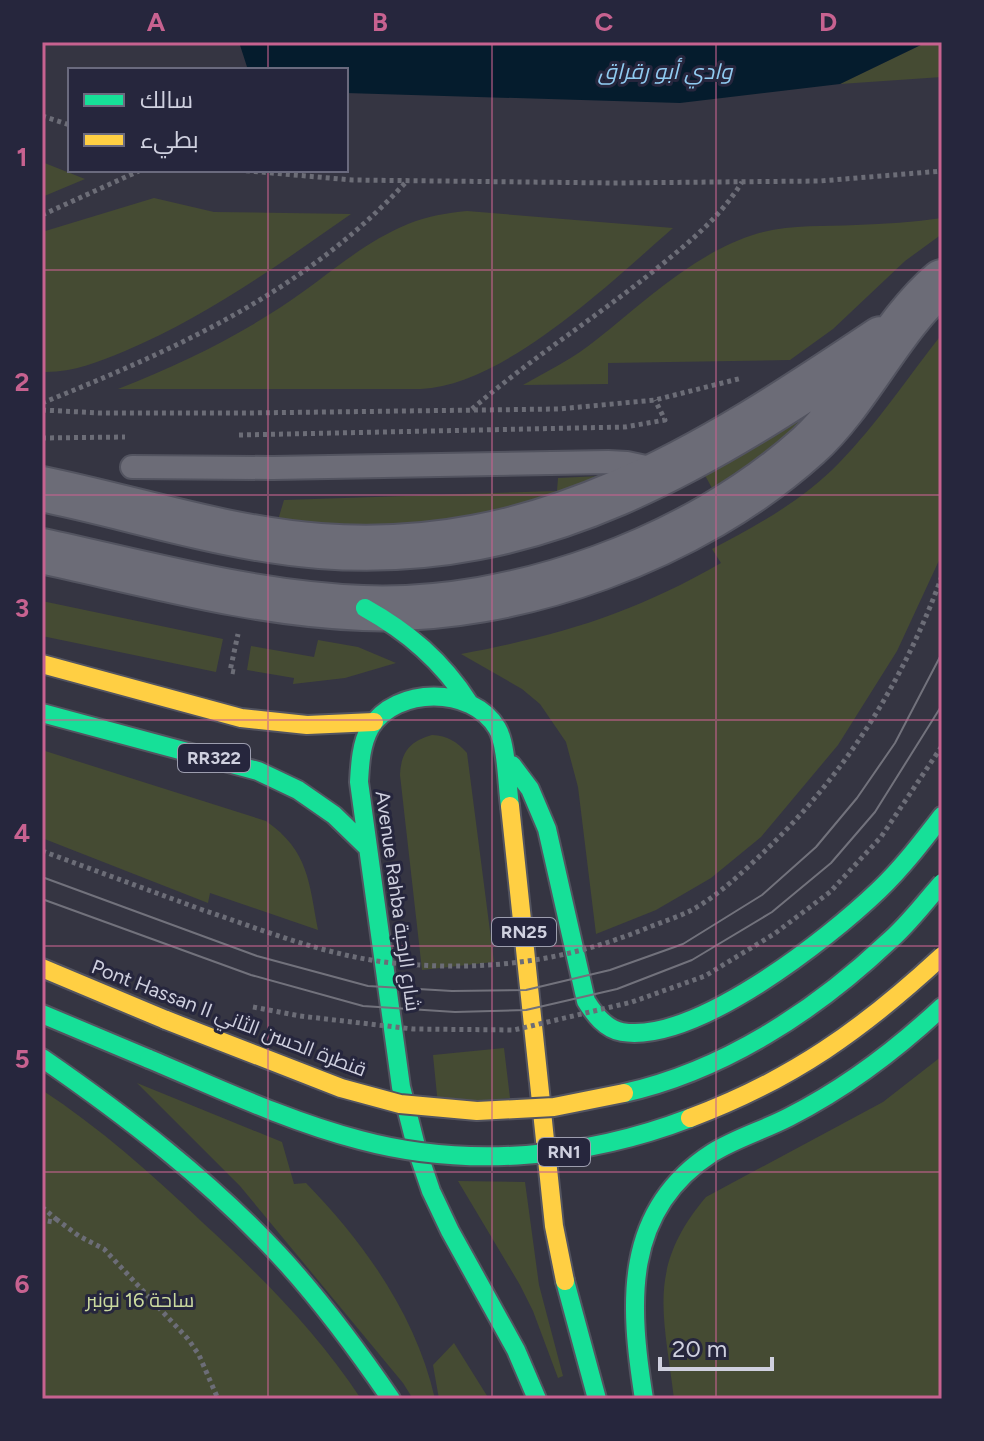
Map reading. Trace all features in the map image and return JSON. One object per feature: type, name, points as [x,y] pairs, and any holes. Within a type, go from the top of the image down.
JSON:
[{"type":"main road","points":[[365,608],[388,620],[428,650],[458,684],[469,703]]},
{"type":"main road","name":"RR322","points":[[42,664],[241,718],[306,727],[374,722]]},
{"type":"main road","points":[[374,722],[389,709],[407,701],[450,697],[469,703]]},
{"type":"main road","name":"RN25","points":[[469,703],[488,714],[500,732],[518,872],[554,1226],[566,1287],[597,1399]]},
{"type":"main road","name":"RR322","points":[[42,713],[258,771],[298,790],[334,815],[366,846]]},
{"type":"main road","name":"Avenue Rahba شارع الرحبة","points":[[374,722],[360,761],[359,782],[401,1087],[431,1191],[516,1350],[537,1399]]},
{"type":"main road","points":[[503,753],[530,789],[547,829],[586,1001],[595,1016],[608,1027],[624,1033],[660,1032],[755,986],[798,957],[840,926],[879,891],[942,816]]},
{"type":"main road","name":"Pont Hassan II قنطرة الحسن الثاني","points":[[47,970],[341,1089],[399,1103],[457,1111],[517,1111],[575,1105],[632,1092],[690,1073],[745,1048],[797,1018],[845,983],[890,943],[942,883]]},
{"type":"main road","name":"RN1","points":[[42,1014],[337,1134],[392,1148],[448,1156],[505,1157],[561,1152],[617,1142],[672,1126],[777,1080],[821,1055],[863,1025],[942,956]]},
{"type":"main road","points":[[644,1399],[633,1278],[645,1234],[667,1193],[688,1171],[713,1153],[801,1111],[866,1069],[942,1007]]},
{"type":"main road","points":[[42,1058],[164,1145],[224,1199],[281,1256],[333,1317],[391,1399]]},
{"type":"street","points":[[42,551],[248,595],[298,603],[365,608],[425,606],[486,599],[544,586],[602,568],[658,544],[775,474],[810,444],[841,410],[942,282]]},
{"type":"street","points":[[42,489],[258,538],[318,546],[378,549],[438,545],[496,535],[596,504],[664,472],[793,398],[907,323]]},
{"type":"lane","points":[[132,467],[273,468],[608,462],[645,466],[664,472]]},
{"type":"path","points":[[42,116],[68,124]]},
{"type":"path","points":[[261,172],[406,182],[742,182],[861,179],[942,171]]},
{"type":"path","points":[[42,215],[137,172]]},
{"type":"path","points":[[42,403],[173,349],[250,306],[335,250],[369,221],[406,182]]},
{"type":"path","points":[[471,409],[600,313],[704,230],[742,182]]},
{"type":"path","points":[[42,410],[248,413],[559,409],[655,400],[755,375]]},
{"type":"path","points":[[230,435],[625,427],[665,420],[655,400]]},
{"type":"path","points":[[42,438],[138,436]]},
{"type":"path","points":[[42,851],[324,950],[401,964],[477,967],[547,960],[622,938],[692,910],[745,870],[804,814],[881,710],[924,626],[942,576]]},
{"type":"path","points":[[240,626],[230,671],[243,674]]},
{"type":"path","points":[[239,1004],[300,1016],[413,1029],[514,1030],[632,1002],[705,976],[774,934],[830,892],[881,837],[942,746]]},
{"type":"path","points":[[42,1207],[79,1236],[104,1249],[188,1339],[199,1355],[218,1399]]},
{"type":"path","points":[[42,1220],[53,1222],[56,1219]]},
{"type":"green space","points":[[927,42],[942,42],[942,77],[840,84]]},
{"type":"green space","points":[[42,162],[85,179],[42,197]]},
{"type":"green space","points":[[154,198],[214,212],[351,214],[242,288],[156,337],[85,366],[42,372],[42,232]]},
{"type":"green space","points":[[467,211],[673,228],[588,302],[521,351],[487,370],[453,383],[421,389],[118,389],[242,331],[358,251],[391,232],[422,219]]},
{"type":"green space","points":[[942,218],[942,234],[905,261],[833,329],[790,360],[608,363],[608,384],[523,385],[588,347],[693,265],[736,241],[783,228]]},
{"type":"green space","points":[[942,334],[942,554],[897,651],[838,745],[761,837],[711,878],[656,910],[596,934],[578,787],[566,742],[540,704],[522,689],[461,654],[531,639],[595,620],[657,596],[721,563],[712,549],[779,511],[839,463]]},
{"type":"green space","points":[[798,415],[804,423],[783,442],[713,490],[701,468]]},
{"type":"green space","points":[[600,476],[581,488],[498,516],[366,530],[278,520],[284,500],[557,491],[558,478]]},
{"type":"green space","points":[[42,601],[223,639],[216,672],[42,636]]},
{"type":"green space","points":[[318,640],[358,647],[396,663],[345,678],[293,684],[294,678],[247,670],[251,646],[314,657]]},
{"type":"green space","points":[[432,735],[451,740],[467,753],[494,962],[422,970],[400,775],[402,760],[412,744]]},
{"type":"green space","points":[[42,750],[266,821],[280,832],[299,856],[309,883],[318,930],[210,893],[208,903],[42,838]]},
{"type":"green space","points":[[504,1048],[510,1098],[438,1105],[433,1055]]},
{"type":"green space","points":[[942,1056],[942,1399],[674,1399],[664,1316],[667,1270],[674,1247],[706,1197],[883,1102]]},
{"type":"green space","points":[[137,1083],[282,1142],[294,1184],[306,1183],[328,1206],[386,1282],[415,1338],[435,1399],[413,1399],[240,1186]]},
{"type":"green space","name":"ساحة 16 نونبر","points":[[42,1090],[125,1152],[246,1263],[307,1328],[361,1399],[42,1399]]},
{"type":"green space","points":[[458,1181],[525,1182],[539,1285],[563,1376],[558,1378],[520,1285]]},
{"type":"green space","points":[[454,1343],[489,1399],[439,1399],[433,1365]]},
{"type":"water","name":"وادي أبو رقراق","points":[[239,42],[927,42],[840,84],[680,103],[348,93],[348,68],[247,68]]},
{"type":"tram line","points":[[42,877],[257,956],[368,986],[452,991],[526,990],[610,970],[683,944],[762,895],[816,847],[857,798],[895,743],[942,653]]},
{"type":"tram line","points":[[42,899],[251,975],[363,1006],[455,1012],[526,1010],[617,989],[692,960],[772,912],[831,863],[875,812],[942,705]]},
{"type":"traffic: fast","points":[[365,608],[423,649],[469,703]]},
{"type":"traffic: fast","points":[[510,806],[500,735],[485,714],[470,704],[453,698],[415,698],[397,704],[382,714],[370,728],[363,747],[359,782],[401,1087],[431,1191],[516,1350],[537,1399]]},
{"type":"traffic: fast","points":[[42,713],[258,771],[298,790],[334,815],[366,846]]},
{"type":"traffic: fast","points":[[512,765],[530,789],[547,829],[586,1001],[605,1024],[622,1032],[652,1031],[686,1022],[759,984],[795,960],[879,890],[942,816]]},
{"type":"traffic: fast","points":[[624,1093],[697,1070],[732,1054],[798,1014],[860,967],[909,921],[942,883]]},
{"type":"traffic: fast","points":[[644,1399],[635,1295],[647,1232],[661,1203],[683,1176],[712,1153],[830,1094],[888,1053],[942,1007]]},
{"type":"traffic: fast","points":[[42,1014],[149,1059]]},
{"type":"traffic: fast","points":[[42,1058],[165,1150],[251,1226],[323,1306],[391,1399]]},
{"type":"traffic: fast","points":[[149,1059],[253,1103],[333,1132],[401,1149],[442,1154],[526,1155],[568,1150],[650,1132],[690,1118]]},
{"type":"traffic: fast","points":[[565,1281],[597,1399]]},
{"type":"traffic: slow","points":[[42,664],[241,718],[307,725],[374,722]]},
{"type":"traffic: slow","points":[[510,806],[554,1226],[565,1281]]},
{"type":"traffic: slow","points":[[690,1118],[761,1087],[825,1050],[884,1007],[942,956]]},
{"type":"traffic: slow","points":[[42,968],[166,1020]]},
{"type":"traffic: slow","points":[[166,1020],[341,1088],[400,1104],[477,1111],[554,1107],[624,1093]]}]
